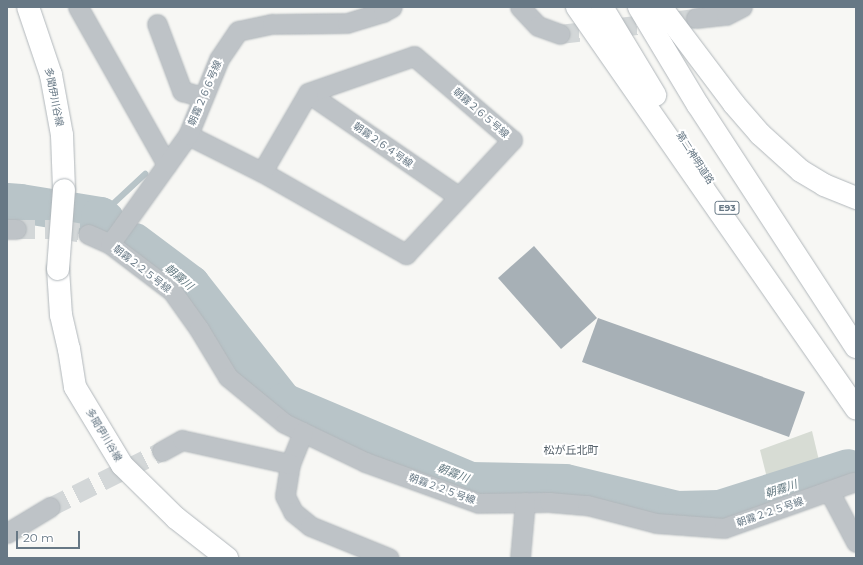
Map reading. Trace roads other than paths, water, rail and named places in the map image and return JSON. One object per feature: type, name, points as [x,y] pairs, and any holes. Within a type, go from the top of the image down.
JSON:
[{"type":"main road","name":"多聞伊川谷線","points":[[28,7],[51,74],[62,135],[64,190],[58,269],[61,315],[69,349],[75,387],[122,465],[176,518],[228,558]]},
{"type":"main road","points":[[577,7],[856,407]]},
{"type":"main road","name":"第二神明道路","points":[[602,7],[669,118],[856,407]]},
{"type":"main road","points":[[639,7],[698,105],[856,347]]},
{"type":"main road","points":[[661,7],[734,104],[760,134],[801,171],[824,185],[856,198]]},
{"type":"street","points":[[78,7],[166,165]]},
{"type":"street","name":"朝霧２６６号線","points":[[110,244],[188,135],[219,59],[238,31],[272,24],[347,23],[383,12],[392,7]]},
{"type":"street","points":[[520,7],[538,26],[560,34]]},
{"type":"street","points":[[696,18],[726,15],[742,7]]},
{"type":"street","points":[[157,24],[182,91],[203,97]]},
{"type":"street","name":"朝霧２６５号線","points":[[188,135],[262,172],[406,254],[458,196],[512,140],[414,56],[308,93]]},
{"type":"street","points":[[262,172],[308,93]]},
{"type":"street","name":"朝霧２６４号線","points":[[308,93],[458,196]]},
{"type":"street","name":"朝霧２２５号線","points":[[88,234],[110,244],[172,291],[199,329],[228,377],[284,423],[364,462],[478,503],[525,502],[587,505],[656,523],[724,528],[853,482]]},
{"type":"street","points":[[303,432],[290,464],[285,496],[293,512],[310,526],[389,558]]},
{"type":"street","points":[[162,451],[182,440],[290,464]]},
{"type":"street","points":[[829,491],[856,542]]},
{"type":"street","points":[[520,558],[525,502]]},
{"type":"street","points":[[7,533],[50,507]]},
{"type":"waterway","points":[[100,216],[145,174]]},
{"type":"waterway","name":"朝霧川","points":[[7,202],[100,216],[105,220]]},
{"type":"waterway","name":"朝霧川","points":[[134,242],[190,284],[283,402],[470,481],[565,483],[677,510],[719,509],[848,468]]},
{"type":"tunnel","points":[[560,34],[696,18]]},
{"type":"tunnel","points":[[16,229],[60,229],[88,234]]},
{"type":"tunnel","points":[[50,507],[162,451]]},
{"type":"district","name":"松が丘北町","points":[[571,450]]}]
